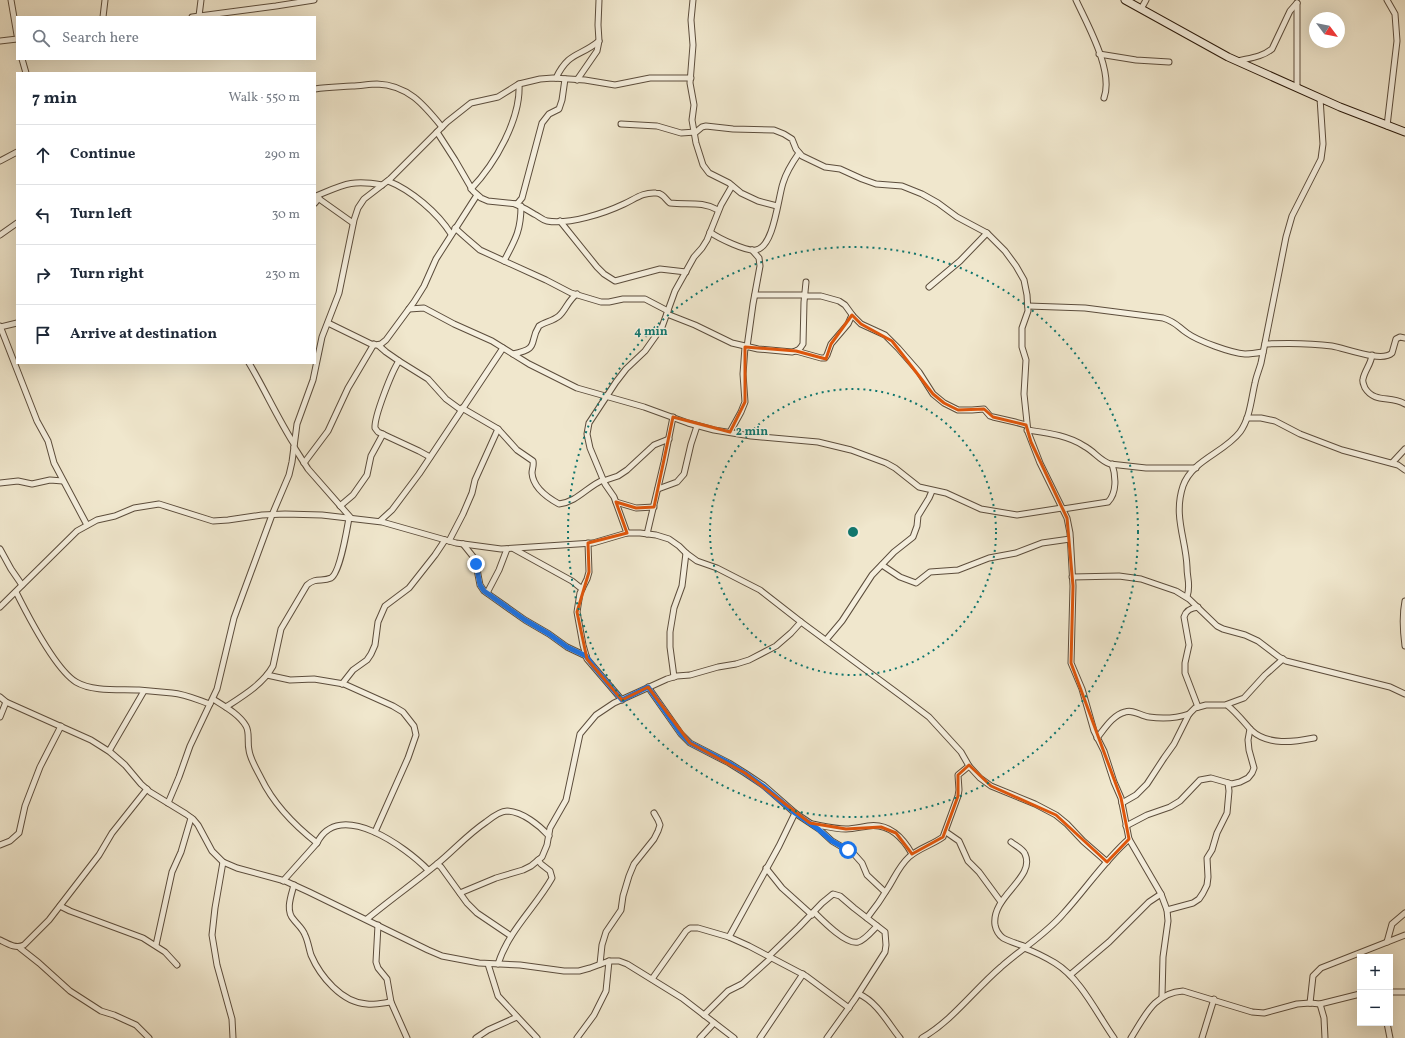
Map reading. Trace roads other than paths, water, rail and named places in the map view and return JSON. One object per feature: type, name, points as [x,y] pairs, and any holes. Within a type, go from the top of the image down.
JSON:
[{"type":"street","points":[[11,0],[16,29]]},
{"type":"street","points":[[103,16],[105,0]]},
{"type":"street","points":[[201,0],[199,16],[314,0]]},
{"type":"street","points":[[577,80],[597,51],[599,41],[599,0]]},
{"type":"street","points":[[693,0],[690,20],[693,45],[691,78],[694,105],[692,120],[698,150],[705,169],[714,177],[725,180],[749,198],[778,206]]},
{"type":"street","points":[[1076,0],[1092,33],[1099,54],[1107,82],[1107,91],[1104,98]]},
{"type":"street","points":[[1125,0],[1238,62],[1320,98],[1405,132]]},
{"type":"street","points":[[1141,9],[1146,0]]},
{"type":"street","points":[[1387,0],[1395,14],[1397,41],[1387,126]]},
{"type":"street","points":[[1238,62],[1259,57],[1272,49],[1296,2]]},
{"type":"street","points":[[1296,2],[1297,88]]},
{"type":"street","points":[[0,41],[16,39]]},
{"type":"street","points":[[556,78],[565,64],[572,57],[592,47],[599,41]]},
{"type":"street","points":[[1099,54],[1136,60],[1169,62]]},
{"type":"street","points":[[22,60],[26,72]]},
{"type":"street","points":[[168,803],[190,746],[211,702],[220,677],[234,618],[272,515],[289,475],[297,424],[313,380],[320,344],[342,280],[353,223],[358,208],[364,199],[388,181],[436,132],[471,103],[498,97],[519,84],[540,79],[556,78],[615,85],[650,78],[691,78]]},
{"type":"street","points":[[515,204],[522,198],[542,123],[561,105],[565,79]]},
{"type":"street","points":[[316,89],[330,86],[377,84],[393,86],[403,90],[425,105],[442,127]]},
{"type":"street","points":[[471,189],[502,147],[518,101],[519,84]]},
{"type":"street","points":[[1187,597],[1190,589],[1179,508],[1183,486],[1188,476],[1196,468],[1239,433],[1247,418],[1261,363],[1286,237],[1292,216],[1322,159],[1323,144],[1320,98]]},
{"type":"street","points":[[621,124],[657,126],[681,133],[695,132],[706,126],[733,129],[774,130],[792,139],[799,153],[825,167],[840,169],[876,184],[902,186],[938,203],[957,217],[987,232],[1006,251],[1016,266],[1024,280],[1028,306],[1028,311],[1022,328],[1022,347],[1026,360],[1024,394],[1027,428],[1040,463],[1067,518],[1070,538],[1073,621],[1071,663],[1082,689],[1087,709],[1104,751],[1122,803],[1130,839],[1161,894],[1166,910],[1168,921],[1163,957],[1162,996]]},
{"type":"street","points":[[436,132],[455,160],[471,189],[477,196],[488,200],[521,206],[543,220],[560,221],[594,215],[614,208],[643,194],[657,193],[664,196],[670,203],[702,204],[718,210]]},
{"type":"street","points":[[0,161],[16,153]]},
{"type":"street","points":[[710,232],[730,243],[755,251],[764,245],[772,229],[789,168],[799,153]]},
{"type":"street","points":[[388,181],[405,190],[437,215],[452,234]]},
{"type":"street","points":[[353,223],[317,197],[345,184],[358,182],[382,186]]},
{"type":"street","points":[[627,533],[614,497],[603,480],[590,448],[588,429],[589,423],[606,396],[626,369],[645,351],[656,337],[662,327],[675,291],[694,257],[702,248],[718,210],[732,186]]},
{"type":"street","points":[[304,463],[328,431],[348,388],[376,345],[381,344],[386,340],[420,294],[436,259],[477,196]]},
{"type":"street","points":[[504,261],[515,242],[521,220],[521,206]]},
{"type":"street","points":[[560,221],[597,267],[604,274],[615,281],[660,269],[686,272]]},
{"type":"street","points":[[0,235],[16,224]]},
{"type":"street","points":[[455,228],[480,250],[577,294],[601,302],[623,299],[646,299],[668,312],[726,341],[746,347],[792,352],[796,351],[825,358],[833,340],[848,324],[852,315]]},
{"type":"street","points":[[929,287],[960,261],[987,232]]},
{"type":"street","points":[[730,432],[745,402],[743,374],[746,347],[760,266],[759,258],[752,250]]},
{"type":"street","points":[[796,351],[800,349],[803,344],[806,282]]},
{"type":"street","points":[[513,354],[527,350],[531,346],[539,326],[556,319],[565,309],[570,300],[577,294]]},
{"type":"street","points":[[755,295],[821,296],[838,301],[845,306],[861,324],[878,331],[892,341],[918,372],[933,394],[944,403],[958,410],[984,409],[990,416],[1015,422],[1027,428],[1075,440],[1090,449],[1104,462],[1112,464],[1146,468],[1196,468]]},
{"type":"street","points":[[1028,306],[1085,308],[1163,318],[1172,321],[1187,333],[1195,337],[1235,353],[1247,354],[1263,352]]},
{"type":"street","points":[[409,309],[424,308],[492,341],[567,384],[644,407],[697,426],[714,430],[818,442],[851,450],[886,463],[919,487],[946,493],[981,509],[1017,515],[1108,502],[1112,497],[1114,489],[1114,472],[1112,464]]},
{"type":"street","points":[[16,323],[0,327],[37,421],[48,441],[54,463],[87,525]]},
{"type":"street","points":[[328,323],[376,345],[428,379],[446,399],[498,429],[518,450],[533,461],[534,467],[532,474],[536,484],[540,490],[559,504],[580,496],[594,484],[618,476],[627,470],[654,445],[668,439]]},
{"type":"street","points":[[1265,344],[1334,346],[1365,355],[1390,355],[1396,339],[1400,337],[1405,338]]},
{"type":"street","points":[[380,521],[404,494],[503,348]]},
{"type":"street","points":[[1372,355],[1371,362],[1363,380],[1363,383],[1369,393],[1377,398],[1399,401],[1405,404]]},
{"type":"street","points":[[399,361],[390,380],[375,428],[383,434],[430,457]]},
{"type":"street","points":[[250,364],[278,419],[304,463],[350,518]]},
{"type":"street","points":[[647,534],[658,489],[672,417]]},
{"type":"street","points":[[1247,418],[1261,418],[1275,421],[1300,434],[1342,450],[1400,465],[1405,470]]},
{"type":"street","points":[[658,489],[677,482],[682,478],[686,469],[691,444],[697,426]]},
{"type":"street","points":[[342,684],[353,670],[367,660],[371,654],[375,645],[378,622],[381,612],[385,606],[410,588],[447,540],[463,514],[472,493],[475,480],[498,429]]},
{"type":"street","points":[[340,506],[353,495],[367,475],[371,456],[383,434]]},
{"type":"street","points":[[1392,463],[1405,449]]},
{"type":"street","points":[[0,484],[18,481],[32,484],[50,480],[63,481]]},
{"type":"street","points":[[826,640],[842,621],[872,575],[916,532],[918,516],[930,498],[932,491]]},
{"type":"street","points":[[616,502],[636,508],[654,507]]},
{"type":"street","points":[[0,607],[77,531],[97,520],[115,516],[134,508],[159,504],[213,521],[272,515],[322,515],[380,521],[463,544],[507,549],[588,543],[605,540],[627,533],[647,534],[669,539],[697,561],[717,568],[760,590],[929,717],[961,752],[969,766],[990,786],[1035,804],[1056,815],[1107,862]]},
{"type":"street","points":[[226,708],[258,684],[273,666],[281,628],[307,585],[311,581],[330,578],[334,575],[350,518]]},
{"type":"street","points":[[882,565],[900,577],[916,583],[930,572],[958,570],[989,558],[1016,553],[1042,544],[1070,538]]},
{"type":"street","points":[[588,543],[589,572],[578,600],[577,612],[582,645],[586,656],[622,700]]},
{"type":"street","points":[[463,544],[474,559],[480,585],[487,593],[567,647],[586,656]]},
{"type":"street","points":[[0,549],[11,569],[22,584]]},
{"type":"street","points":[[487,593],[499,570],[507,549]]},
{"type":"street","points":[[514,549],[572,581],[582,589]]},
{"type":"street","points":[[674,677],[670,647],[670,632],[674,608],[682,586],[686,553]]},
{"type":"street","points":[[1072,577],[1119,576],[1141,578],[1176,591],[1187,597],[1217,626],[1258,641],[1283,660],[1390,687],[1405,694]]},
{"type":"street","points":[[16,592],[35,627],[56,660],[73,679],[86,686],[174,693],[211,702],[226,708],[240,718],[248,730],[249,751],[262,780],[274,800],[288,818],[317,843]]},
{"type":"street","points":[[1405,601],[1403,610],[1405,646]]},
{"type":"street","points":[[1198,607],[1187,611],[1184,617],[1189,645],[1185,663],[1186,673],[1198,707]]},
{"type":"street","points":[[460,893],[496,878],[523,870],[538,860],[545,852],[550,828],[566,800],[580,734],[596,715],[648,687],[674,677],[690,675],[749,660],[776,646],[801,622]]},
{"type":"street","points":[[1122,803],[1136,795],[1147,784],[1174,744],[1190,714],[1198,707],[1227,705],[1244,698],[1265,675],[1283,660]]},
{"type":"street","points":[[267,675],[290,680],[314,679],[342,684],[393,706],[403,712],[414,726],[416,735],[408,758],[374,832]]},
{"type":"street","points":[[648,687],[681,734],[690,743],[745,773],[769,790],[795,813],[832,841],[854,854],[862,863],[867,875],[885,892]]},
{"type":"street","points":[[109,751],[144,691]]},
{"type":"street","points":[[0,697],[6,702],[91,740],[109,751],[125,765],[147,789],[191,818],[198,825],[212,851],[223,862],[237,868],[294,885],[442,956],[465,961],[488,964],[520,965],[564,972],[579,971],[609,961],[619,961],[627,964],[682,998],[734,1038]]},
{"type":"street","points":[[0,717],[6,702]]},
{"type":"street","points":[[1227,705],[1262,738],[1272,741],[1314,738]]},
{"type":"street","points":[[1098,738],[1119,714],[1126,711],[1133,711],[1148,717],[1178,718],[1190,714]]},
{"type":"street","points":[[0,845],[10,842],[19,833],[25,806],[35,780],[61,726]]},
{"type":"street","points":[[1126,826],[1147,815],[1170,807],[1180,801],[1200,780],[1211,778],[1232,784],[1240,782],[1252,774],[1254,764],[1249,750],[1248,740],[1250,728]]},
{"type":"street","points":[[867,918],[885,892],[900,866],[912,854],[943,837],[958,796],[958,775],[969,766]]},
{"type":"street","points":[[1166,910],[1193,903],[1199,899],[1207,885],[1207,858],[1212,850],[1217,833],[1227,813],[1229,791],[1228,783]]},
{"type":"street","points":[[20,948],[24,946],[49,920],[99,855],[112,833],[147,789]]},
{"type":"street","points":[[367,919],[437,864],[485,822],[503,812],[513,812],[522,816],[539,826],[549,836]]},
{"type":"street","points":[[600,964],[604,938],[606,932],[621,910],[624,891],[631,870],[641,854],[654,839],[658,831],[660,825],[654,813]]},
{"type":"street","points":[[729,937],[795,813]]},
{"type":"street","points":[[156,945],[172,872],[183,847],[191,818]]},
{"type":"street","points":[[810,823],[846,829],[870,826],[881,827],[896,833],[912,854]]},
{"type":"street","points":[[283,881],[317,843],[326,830],[339,826],[366,828],[406,850],[428,870]]},
{"type":"street","points":[[946,832],[959,841],[968,861],[979,872],[1001,902]]},
{"type":"street","points":[[922,1038],[943,1023],[1001,966],[1035,941],[1063,914],[1107,862],[1130,839]]},
{"type":"street","points":[[1011,842],[1026,854],[1026,869],[1023,875],[1001,902],[995,914],[996,929],[1003,938],[1056,964],[1070,976],[1079,985],[1114,1038]]},
{"type":"street","points":[[498,964],[502,951],[511,936],[528,915],[552,878],[550,871],[538,860]]},
{"type":"street","points":[[223,862],[212,935],[217,965],[232,1020],[233,1038]]},
{"type":"street","points":[[437,864],[441,867],[467,903],[477,913],[511,936]]},
{"type":"street","points":[[766,868],[782,888],[845,939],[852,942],[861,941],[877,926]]},
{"type":"street","points":[[294,885],[289,913],[292,919],[302,929],[311,955],[317,966],[330,983],[347,998],[355,1002],[366,1004],[391,1002]]},
{"type":"street","points":[[704,1015],[728,991],[742,984],[826,899],[833,894],[836,894],[885,932],[886,939],[885,952],[859,994],[828,1037]]},
{"type":"street","points":[[1070,976],[1109,942],[1149,902],[1161,894]]},
{"type":"street","points":[[60,906],[82,916],[143,938],[165,952],[177,965]]},
{"type":"street","points":[[1387,942],[1392,924],[1405,913]]},
{"type":"street","points":[[378,925],[376,962],[387,979],[391,1002],[407,1038]]},
{"type":"street","points":[[652,979],[683,934],[690,928],[698,928],[729,937],[803,974],[849,1008]]},
{"type":"street","points":[[1310,1003],[1312,980],[1318,971],[1405,935]]},
{"type":"street","points":[[0,940],[20,948],[79,997],[101,1011],[136,1025],[149,1038]]},
{"type":"street","points":[[577,1038],[594,1015],[606,991],[609,961]]},
{"type":"street","points":[[488,964],[498,996],[536,1038]]},
{"type":"street","points":[[760,1038],[803,974]]},
{"type":"street","points":[[1131,1038],[1148,1012],[1162,996],[1173,992],[1183,991],[1259,1013],[1289,1006],[1310,1003],[1320,1004],[1357,995]]},
{"type":"street","points":[[1393,992],[1405,992]]},
{"type":"street","points":[[859,994],[874,1005],[900,1038]]},
{"type":"street","points":[[1202,1038],[1214,1000]]},
{"type":"street","points":[[1320,1004],[1324,1018],[1325,1038]]},
{"type":"street","points":[[476,1038],[488,1030],[517,1018]]},
{"type":"street","points":[[700,1038],[714,1023]]},
{"type":"street","points":[[1387,1026],[1390,1038]]}]
